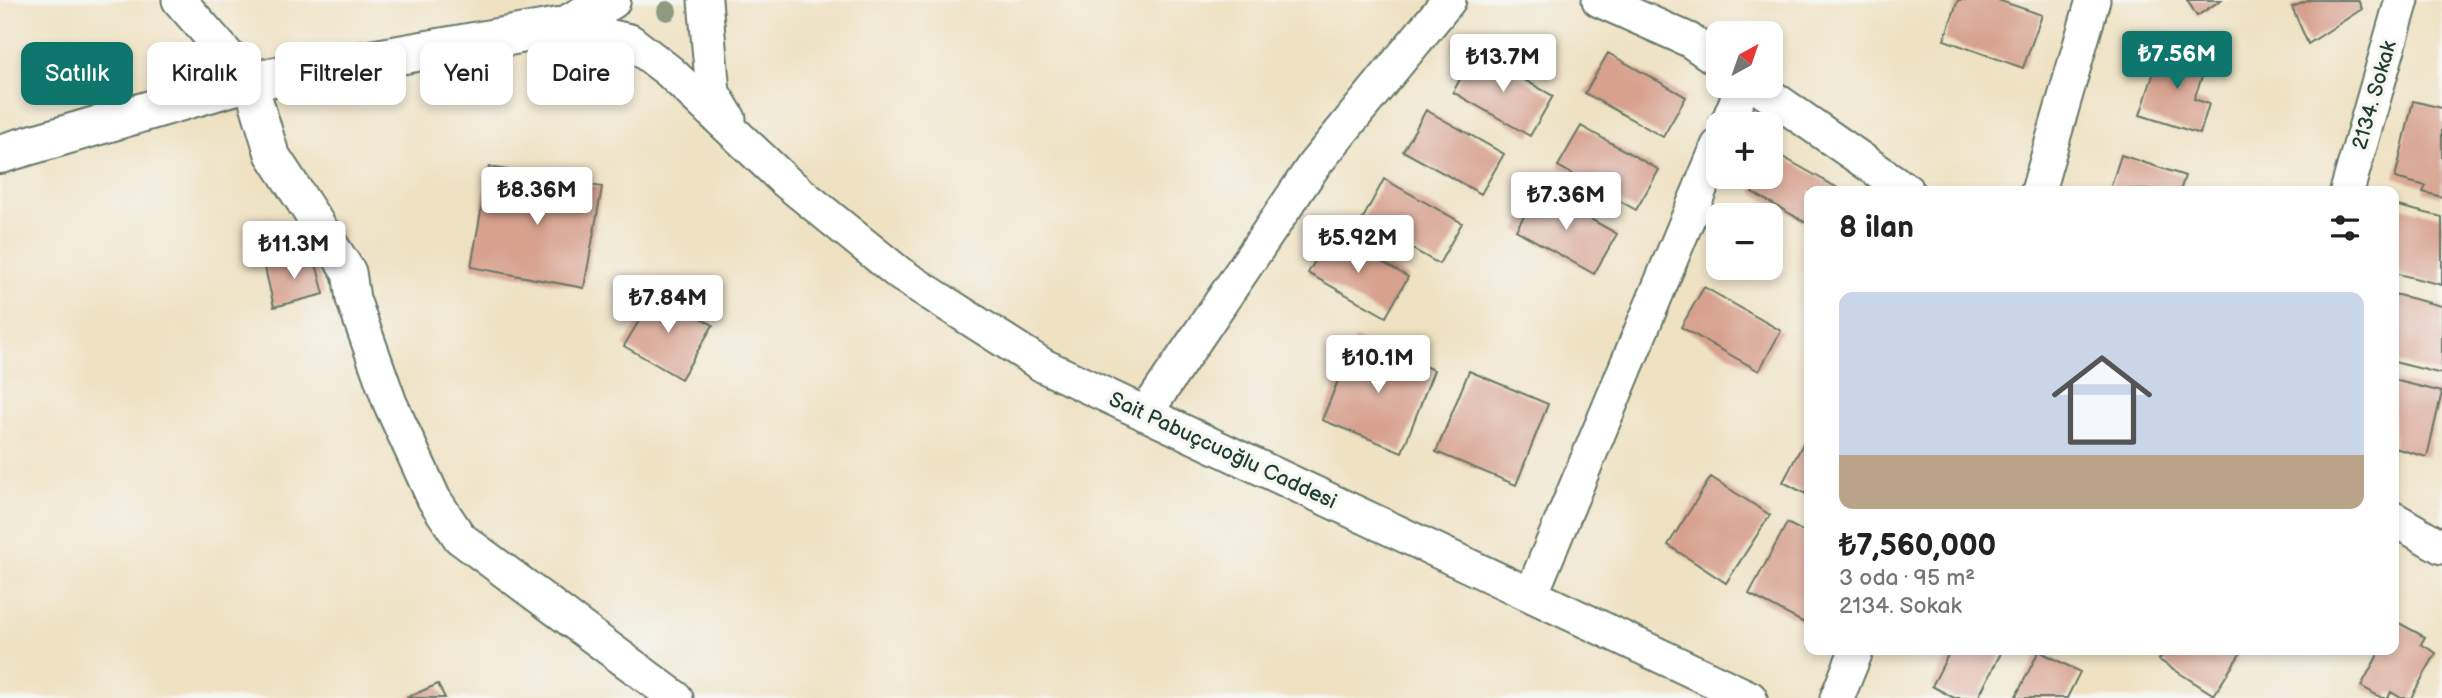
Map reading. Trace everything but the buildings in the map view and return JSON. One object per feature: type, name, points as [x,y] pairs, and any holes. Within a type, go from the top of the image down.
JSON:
[{"type":"street","points":[[179,0],[216,42]]},
{"type":"street","points":[[261,79],[565,26],[611,0]]},
{"type":"street","points":[[705,0],[713,93],[738,135]]},
{"type":"street","points":[[1145,414],[1314,165],[1449,0]]},
{"type":"street","points":[[1599,0],[1689,40],[1706,52]]},
{"type":"street","points":[[2039,186],[2093,0]]},
{"type":"street","name":"2134. Sokak","points":[[2348,186],[2402,0]]},
{"type":"street","points":[[565,26],[630,41],[670,72],[738,135]]},
{"type":"street","points":[[1773,98],[1900,186]]},
{"type":"street","points":[[0,154],[168,105]]},
{"type":"street","points":[[257,105],[272,154],[349,272],[353,299],[390,403],[434,499],[460,538],[676,698]]},
{"type":"street","name":"Sait Pabuçcuoğlu Caddesi","points":[[738,135],[784,180],[900,274],[1044,366],[1750,698]]},
{"type":"street","points":[[1531,595],[1706,175]]},
{"type":"street","points":[[2399,522],[2442,547]]},
{"type":"street","points":[[1837,698],[1855,655]]}]
